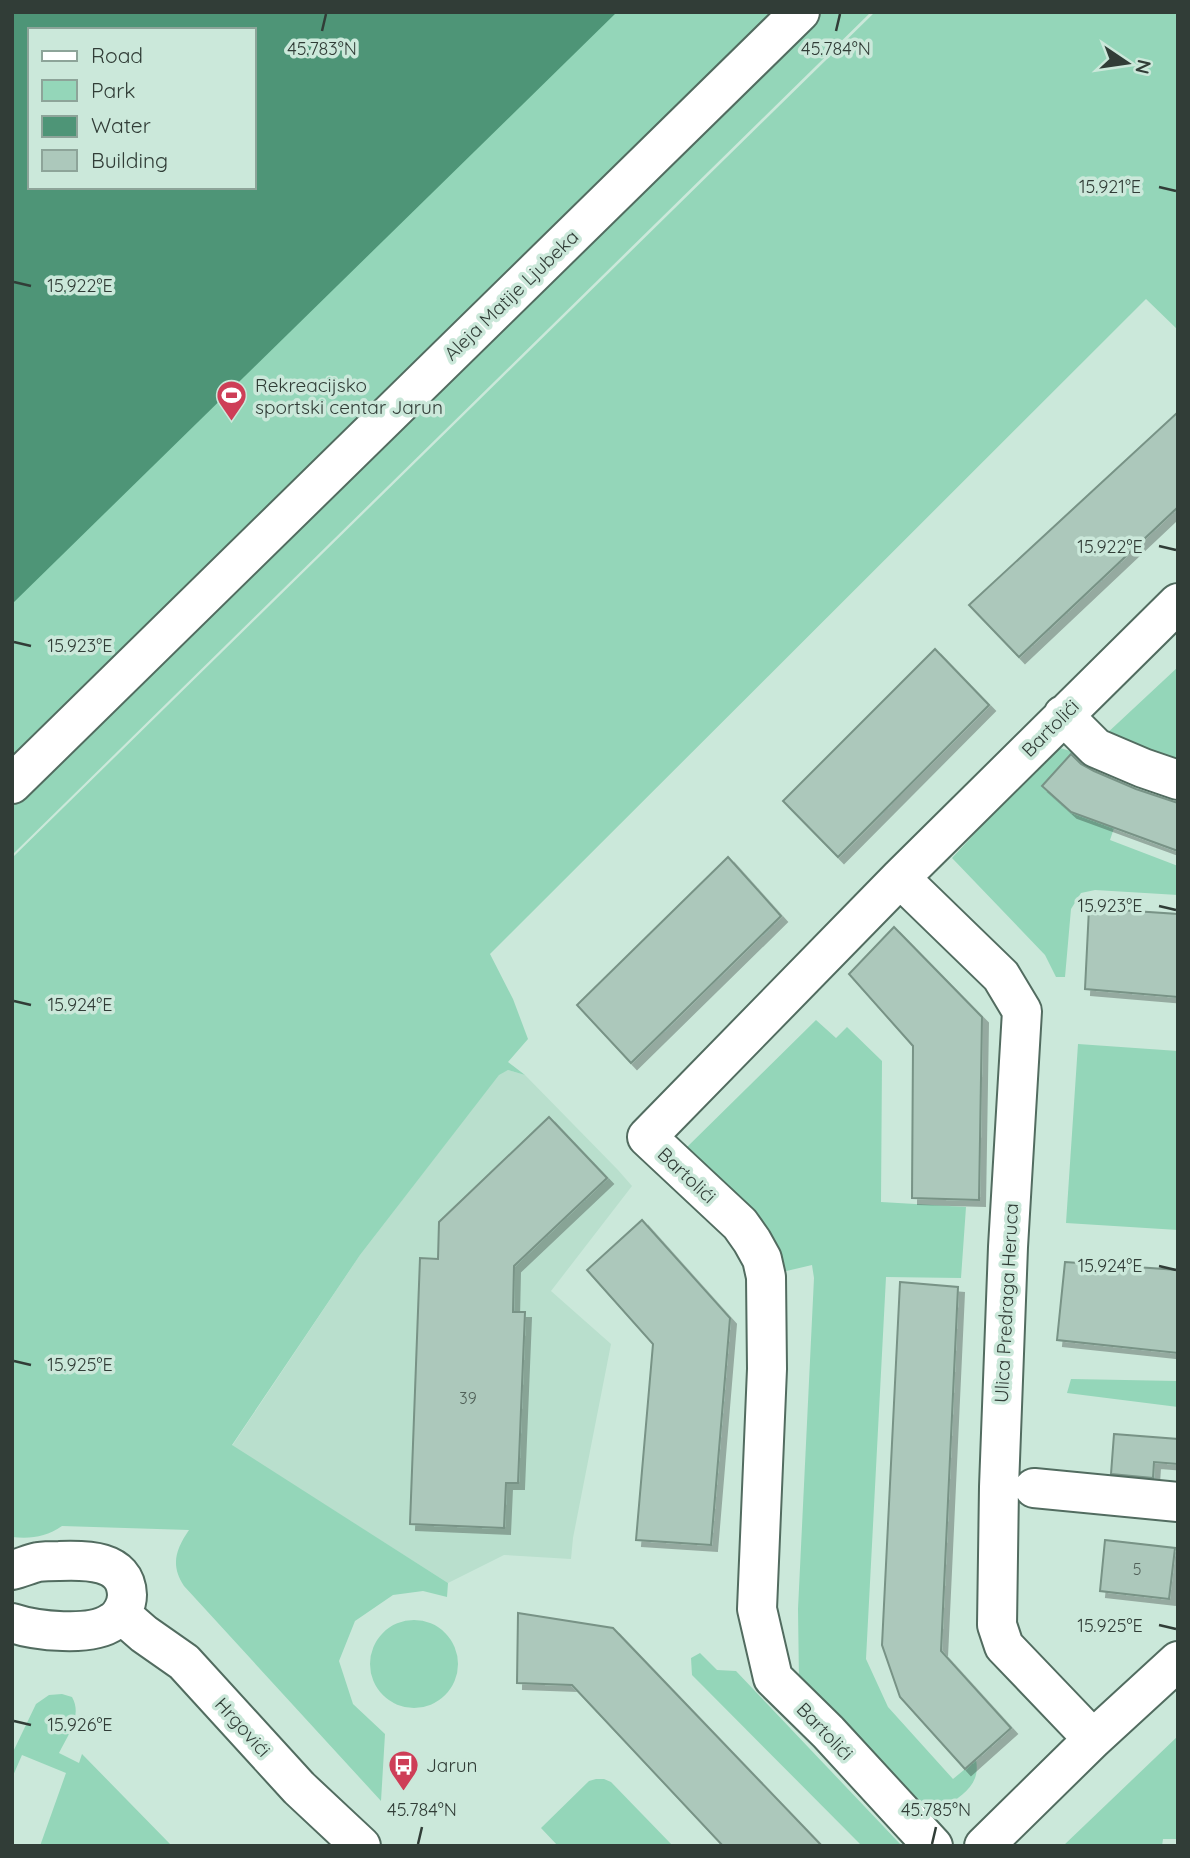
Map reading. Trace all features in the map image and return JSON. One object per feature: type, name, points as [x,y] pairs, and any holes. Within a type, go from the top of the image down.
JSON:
[{"type":"street","name":"Aleja Matije Ljubeka","points":[[12,784],[800,12]]},
{"type":"street","name":"Bartolići","points":[[933,1846],[828,1732],[774,1678],[757,1609],[767,1369],[766,1277],[762,1259],[740,1224],[647,1137],[900,878],[1178,603]]},
{"type":"street","points":[[1063,715],[1096,748],[1178,780]]},
{"type":"street","name":"Ulica Predraga Heruca","points":[[900,878],[1001,976],[1022,1011],[1008,1247],[996,1625],[1004,1646],[1093,1739]]},
{"type":"street","points":[[1034,1488],[1178,1502]]},
{"type":"street","points":[[12,1570],[38,1562],[81,1560],[103,1563],[114,1569],[127,1592],[121,1614],[113,1622],[101,1627],[47,1630],[12,1623]]},
{"type":"street","name":"Hrgovići","points":[[121,1614],[184,1662],[299,1788],[361,1846]]},
{"type":"street","points":[[984,1846],[1093,1739],[1178,1661]]},
{"type":"shaded area","points":[[508,1070],[525,1075],[632,1186],[551,1291],[611,1344],[571,1559],[504,1555],[448,1583],[232,1446],[360,1255],[499,1074]]},
{"type":"green space","name":"Rekreacijsko sportski centar Jarun","points":[[12,12],[871,12],[12,855]]},
{"type":"green space","points":[[875,12],[1178,12],[1178,330],[1146,299],[490,954],[513,999],[528,1039],[508,1062],[525,1075],[508,1070],[499,1075],[360,1255],[232,1445],[448,1583],[447,1597],[423,1591],[393,1595],[355,1621],[339,1661],[353,1704],[385,1734],[381,1801],[184,1586],[177,1571],[176,1557],[189,1530],[62,1526],[38,1536],[12,1537],[12,858]]},
{"type":"green space","points":[[1178,667],[1178,765],[1104,736]]},
{"type":"green space","points":[[1060,748],[1074,752],[1043,786],[1071,812],[1114,828],[1110,840],[1178,866],[1178,895],[1095,890],[1081,893],[1071,909],[1065,977],[1056,977],[1045,955],[952,858],[1033,771]]},
{"type":"green space","points":[[816,1020],[836,1038],[847,1027],[882,1061],[881,1202],[966,1207],[961,1278],[886,1277],[866,1659],[888,1707],[953,1779],[976,1760],[977,1769],[973,1783],[943,1809],[922,1805],[799,1682],[798,1609],[814,1278],[812,1265],[778,1273],[684,1150]]},
{"type":"green space","points":[[1078,1044],[1178,1051],[1178,1230],[1066,1223]]},
{"type":"green space","points":[[1071,1379],[1178,1381],[1178,1407],[1067,1393]]},
{"type":"green space","points":[[414,1620],[431,1623],[445,1633],[455,1647],[458,1664],[455,1681],[445,1695],[431,1705],[414,1708],[397,1705],[383,1695],[373,1681],[370,1664],[373,1647],[383,1633],[397,1623]]},
{"type":"green space","points":[[700,1653],[717,1670],[736,1671],[902,1846],[862,1846],[692,1675],[691,1658]]},
{"type":"green space","points":[[62,1694],[72,1697],[76,1711],[73,1726],[59,1753],[79,1763],[82,1754],[172,1846],[40,1846],[66,1773],[22,1755],[12,1778],[12,1754],[36,1704],[49,1695]]},
{"type":"green space","points":[[1178,1736],[1178,1839],[1163,1839],[1162,1846],[1063,1846]]},
{"type":"green space","points":[[596,1779],[611,1782],[673,1846],[558,1846],[541,1828],[589,1781]]},
{"type":"water","points":[[12,12],[617,12],[12,604]]},
{"type":"building","points":[[1178,412],[1178,507],[1019,657],[969,605]]},
{"type":"building","points":[[935,649],[989,705],[838,857],[783,801]]},
{"type":"building","points":[[1071,754],[1094,771],[1178,803],[1178,851],[1071,812],[1042,786]]},
{"type":"building","points":[[728,857],[781,916],[631,1063],[577,1005]]},
{"type":"building","points":[[1089,908],[1178,914],[1178,997],[1085,989]]},
{"type":"building","points":[[894,927],[982,1017],[979,1200],[912,1198],[913,1046],[849,974]]},
{"type":"building","points":[[549,1117],[607,1178],[514,1266],[513,1312],[525,1312],[518,1483],[506,1483],[504,1528],[410,1524],[420,1258],[438,1259],[439,1222]]},
{"type":"building","points":[[642,1220],[730,1318],[711,1545],[636,1540],[653,1344],[587,1270]]},
{"type":"building","points":[[1065,1262],[1178,1270],[1178,1353],[1057,1340]]},
{"type":"building","points":[[900,1282],[958,1287],[941,1651],[1011,1728],[965,1769],[900,1697],[882,1645]]},
{"type":"building","points":[[1114,1434],[1178,1439],[1178,1464],[1154,1462],[1153,1478],[1111,1474]]},
{"type":"building","points":[[1105,1540],[1175,1548],[1169,1599],[1100,1591]]},
{"type":"building","points":[[518,1613],[613,1628],[822,1846],[723,1846],[572,1685],[517,1683]]},
{"type":"place","name":"Rekreacijsko sportski centar Jarun","points":[[232,423]]},
{"type":"place","name":"Jarun","points":[[403,1792]]}]
